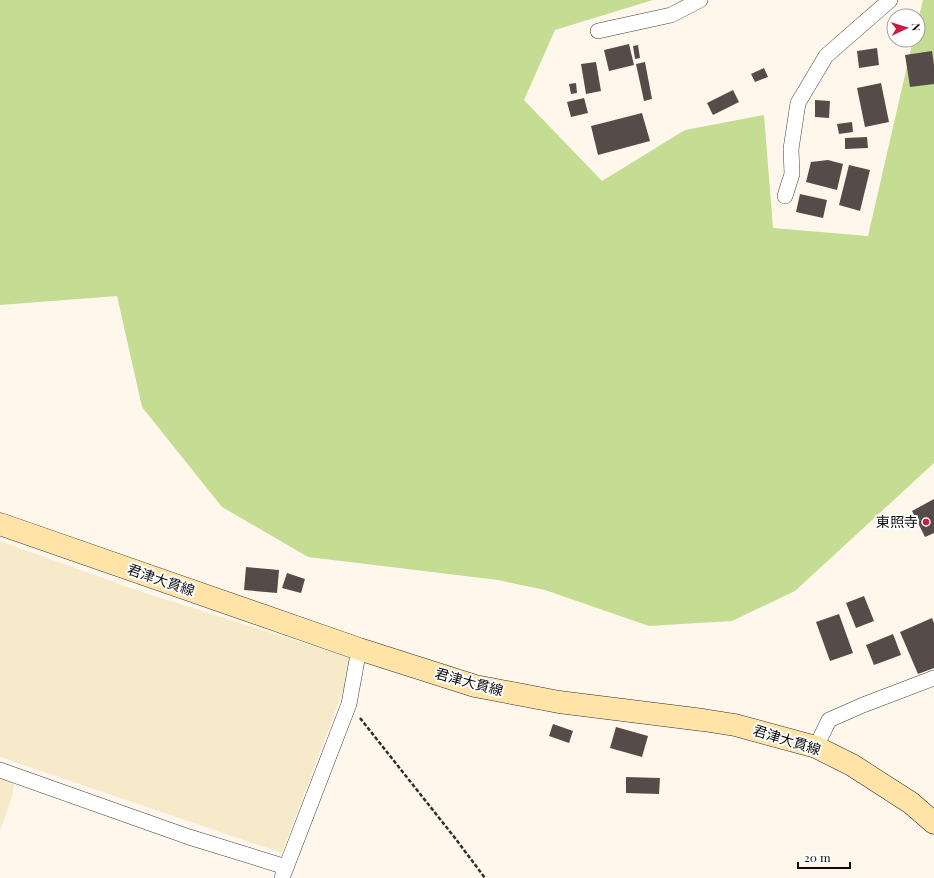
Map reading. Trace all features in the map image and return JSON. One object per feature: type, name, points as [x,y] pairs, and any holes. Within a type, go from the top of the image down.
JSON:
[{"type":"main road","name":"君津大貫線","points":[[0,524],[360,649],[475,686],[559,702],[735,725],[816,747],[852,764],[911,803],[934,823]]},
{"type":"street","points":[[598,31],[671,15],[700,0]]},
{"type":"street","points":[[786,196],[792,174],[791,149],[798,103],[826,56],[890,0]]},
{"type":"street","points":[[0,770],[189,837],[284,873],[349,704],[360,649]]},
{"type":"street","points":[[816,747],[829,720],[863,705],[934,678]]},
{"type":"path","points":[[349,704],[486,878]]},
{"type":"shaded area","points":[[0,541],[142,592],[355,659],[282,853],[0,757]]},
{"type":"shaded area","points":[[0,778],[14,784],[12,797],[0,831]]},
{"type":"green space","points":[[0,0],[653,0],[555,30],[524,100],[602,181],[685,130],[764,115],[773,228],[868,236],[911,48],[926,48],[926,8],[921,8],[923,0],[934,0],[934,463],[795,591],[732,621],[649,626],[545,590],[498,580],[308,557],[222,507],[142,407],[117,296],[0,305]]},
{"type":"building","points":[[629,44],[634,65],[609,71],[604,50]]},
{"type":"building","points":[[638,45],[640,58],[635,59],[633,46]]},
{"type":"building","points":[[877,48],[879,65],[859,68],[857,51]]},
{"type":"building","points":[[932,51],[934,84],[910,87],[905,55]]},
{"type":"building","points":[[596,62],[601,91],[586,94],[581,64]]},
{"type":"building","points":[[645,62],[652,99],[644,101],[636,64]]},
{"type":"building","points":[[764,68],[768,77],[755,82],[751,74]]},
{"type":"building","points":[[576,83],[577,93],[571,94],[569,84]]},
{"type":"building","points":[[881,83],[889,122],[865,127],[857,88]]},
{"type":"building","points":[[733,90],[739,102],[713,115],[707,103]]},
{"type":"building","points":[[584,98],[588,113],[571,117],[567,102]]},
{"type":"building","points":[[815,100],[830,101],[829,118],[815,117]]},
{"type":"building","points":[[642,113],[650,141],[598,155],[591,126]]},
{"type":"building","points":[[852,122],[853,132],[839,134],[837,124]]},
{"type":"building","points":[[867,137],[868,148],[845,149],[845,138]]},
{"type":"building","points":[[828,160],[843,164],[837,190],[806,182],[811,162]]},
{"type":"building","points":[[849,165],[870,170],[860,211],[839,205]]},
{"type":"building","points":[[800,194],[827,200],[823,218],[796,212]]},
{"type":"building","name":"東照寺","points":[[934,499],[934,533],[925,537],[912,511]]},
{"type":"building","points":[[246,567],[279,570],[277,593],[244,590]]},
{"type":"building","points":[[287,573],[305,579],[301,593],[282,588]]},
{"type":"building","points":[[864,596],[874,621],[856,628],[846,603]]},
{"type":"building","points":[[839,614],[853,653],[830,661],[816,622]]},
{"type":"building","points":[[932,618],[934,623],[934,668],[918,674],[900,632]]},
{"type":"building","points":[[893,634],[901,655],[874,665],[866,645]]},
{"type":"building","points":[[553,724],[573,731],[569,743],[549,736]]},
{"type":"building","points":[[616,727],[648,736],[642,757],[610,748]]},
{"type":"building","points":[[626,777],[660,778],[659,794],[626,793]]},
{"type":"place","name":"東照寺","points":[[926,522]]}]
